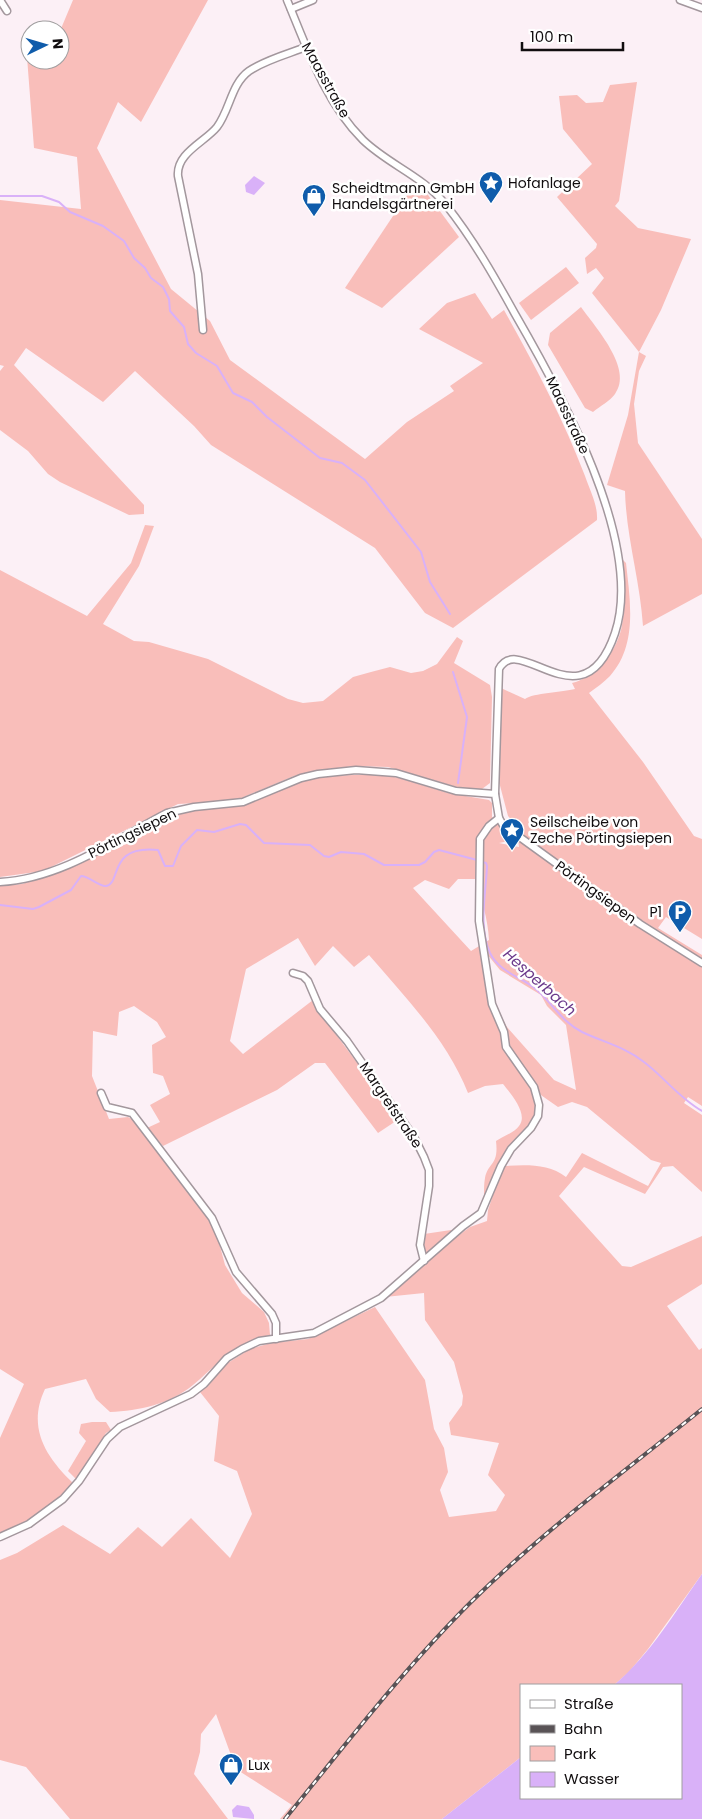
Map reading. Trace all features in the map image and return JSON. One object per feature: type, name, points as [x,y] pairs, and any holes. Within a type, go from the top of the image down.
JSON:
[{"type":"street","points":[[0,0],[7,11]]},
{"type":"street","name":"Maasstraße","points":[[287,0],[306,47],[326,87],[359,135],[374,150],[434,191],[467,234],[529,338],[572,420],[600,492],[612,530],[617,554],[620,599],[615,634],[601,659],[592,669],[582,675],[571,677],[562,676],[514,658],[503,662],[499,669],[495,794]]},
{"type":"street","points":[[291,9],[313,0]]},
{"type":"street","points":[[680,0],[702,8]]},
{"type":"street","points":[[203,330],[198,274],[178,176],[178,166],[194,147],[208,137],[217,126],[243,76],[258,66],[306,47]]},
{"type":"street","name":"Pörtingsiepen","points":[[0,882],[22,880],[61,868],[167,813],[194,807],[243,802],[301,778],[318,774],[356,770],[381,770],[456,791],[495,794]]},
{"type":"street","points":[[0,1537],[29,1524],[63,1499],[80,1481],[107,1438],[120,1427],[191,1394],[204,1384],[227,1358],[242,1349],[259,1341],[314,1332],[359,1312],[381,1298],[463,1226],[481,1213],[501,1166],[511,1149],[531,1128],[538,1116],[539,1105],[534,1088],[506,1047],[504,1032],[492,1004],[479,921],[481,836],[499,818],[495,794]]},
{"type":"street","name":"Pörtingsiepen","points":[[499,818],[503,825],[640,924],[702,963]]},
{"type":"street","name":"Margrefstraße","points":[[293,973],[303,976],[308,981],[320,1009],[347,1041],[414,1137],[424,1157],[428,1170],[429,1186],[420,1245],[424,1262]]},
{"type":"street","points":[[101,1092],[107,1107],[132,1113],[212,1218],[236,1272],[272,1314],[276,1323],[276,1339]]},
{"type":"green space","points":[[73,0],[208,0],[141,122],[118,102],[97,148],[171,289],[210,321],[230,360],[365,459],[407,422],[454,391],[450,386],[483,363],[419,329],[447,303],[475,293],[492,319],[504,310],[558,412],[595,503],[597,520],[453,628],[425,613],[375,548],[211,445],[194,426],[135,371],[103,402],[26,348],[14,365],[144,505],[144,514],[129,515],[60,482],[48,474],[28,451],[0,430],[0,371],[4,366],[0,365],[0,200],[81,209],[77,157],[34,148],[28,70],[70,70],[70,20],[65,20]]},
{"type":"green space","points":[[637,82],[619,201],[615,206],[638,228],[691,239],[661,310],[639,352],[592,293],[604,278],[596,268],[587,274],[585,258],[596,248],[597,244],[557,197],[592,164],[563,129],[559,96],[577,95],[586,103],[603,102],[610,85]]},
{"type":"green space","points":[[417,180],[459,237],[382,308],[345,288]]},
{"type":"green space","points":[[566,267],[579,283],[531,320],[519,303]]},
{"type":"green space","points":[[581,307],[603,337],[616,361],[620,373],[620,384],[615,394],[593,412],[585,408],[548,345],[550,333]]},
{"type":"green space","points":[[639,352],[646,356],[639,371],[634,404],[638,443],[702,539],[702,594],[643,626],[628,525],[625,491],[607,485],[628,415]]},
{"type":"green space","points":[[145,525],[154,526],[139,566],[103,624],[134,641],[149,642],[208,659],[288,699],[303,703],[323,701],[353,677],[371,672],[390,667],[411,673],[423,671],[437,664],[457,637],[463,641],[454,663],[490,685],[492,697],[490,783],[482,789],[464,789],[388,767],[356,766],[319,770],[294,776],[234,801],[178,804],[43,871],[0,877],[0,570],[87,616],[131,563]]},
{"type":"green space","points":[[622,559],[626,563],[630,607],[630,622],[625,650],[619,664],[610,676],[589,693],[643,762],[694,836],[702,839],[702,939],[666,917],[658,928],[702,955],[702,1106],[688,1097],[684,1103],[702,1115],[702,1192],[673,1166],[663,1167],[645,1194],[584,1167],[559,1196],[622,1266],[631,1267],[702,1236],[702,1284],[667,1306],[699,1350],[702,1348],[702,1574],[648,1649],[629,1672],[615,1684],[520,1684],[520,1758],[442,1819],[280,1819],[292,1805],[236,1769],[216,1714],[201,1734],[200,1752],[194,1774],[228,1819],[70,1819],[26,1767],[0,1760],[0,1560],[17,1553],[63,1525],[110,1554],[138,1527],[162,1547],[191,1518],[230,1558],[252,1514],[237,1471],[214,1461],[219,1416],[200,1392],[208,1386],[223,1366],[250,1349],[271,1343],[308,1339],[375,1307],[425,1380],[434,1429],[444,1448],[448,1472],[440,1490],[449,1517],[496,1511],[505,1495],[488,1475],[499,1443],[451,1435],[449,1423],[462,1405],[463,1396],[454,1362],[425,1320],[424,1293],[385,1297],[428,1262],[423,1250],[424,1234],[451,1230],[455,1238],[470,1227],[487,1221],[488,1210],[503,1166],[528,1165],[544,1167],[559,1172],[566,1177],[582,1153],[648,1186],[661,1163],[651,1160],[587,1107],[572,1102],[558,1107],[538,1093],[536,1116],[529,1129],[508,1149],[486,1197],[484,1194],[485,1178],[495,1159],[496,1141],[519,1126],[522,1116],[520,1110],[514,1098],[503,1084],[485,1086],[468,1093],[449,1055],[437,1037],[369,955],[354,967],[333,946],[315,966],[298,938],[246,969],[230,1041],[243,1054],[313,1000],[317,1009],[399,1119],[378,1133],[325,1063],[315,1063],[277,1090],[163,1146],[147,1128],[160,1122],[150,1105],[170,1094],[163,1076],[153,1073],[152,1045],[166,1037],[157,1022],[134,1006],[119,1012],[117,1036],[93,1031],[92,1076],[109,1119],[128,1117],[137,1122],[208,1217],[217,1235],[225,1265],[242,1293],[264,1312],[269,1323],[270,1335],[237,1348],[184,1392],[164,1402],[143,1408],[110,1412],[96,1399],[86,1379],[45,1389],[38,1416],[42,1440],[54,1462],[73,1483],[40,1513],[0,1533],[0,1438],[24,1384],[0,1369],[0,886],[22,884],[61,871],[170,815],[190,810],[243,805],[304,781],[328,776],[379,774],[448,793],[489,800],[492,803],[492,817],[512,835],[509,841],[499,843],[519,847],[516,825],[508,816],[498,778],[501,688],[525,699],[541,694],[575,689],[572,683],[581,680],[598,669],[616,644],[622,625],[624,592]],"holes":[[[458,879],[477,879],[489,940],[471,951],[413,888],[425,880],[449,889]],[[487,954],[500,970],[541,995],[547,1006],[566,1025],[576,1090],[554,1080],[507,1027],[493,1002]]]},
{"type":"green space","points":[[106,1422],[111,1430],[106,1433],[77,1480],[68,1471],[86,1441],[79,1433],[81,1424]]},
{"type":"water","points":[[254,176],[265,183],[254,195],[246,192],[245,185]]},
{"type":"water","points":[[702,1574],[702,1819],[442,1819],[520,1758],[520,1799],[682,1799],[682,1684],[615,1684],[651,1647]]},
{"type":"water","points":[[237,1805],[249,1807],[254,1815],[254,1819],[233,1817],[232,1810]]},
{"type":"waterway","points":[[0,196],[42,196],[59,202],[70,212],[103,226],[124,241],[134,258],[145,268],[151,278],[163,287],[169,299],[170,311],[184,327],[188,344],[196,353],[217,366],[233,393],[252,402],[267,417],[320,458],[342,463],[365,480],[421,552],[430,582],[450,614]]},
{"type":"waterway","points":[[453,672],[467,717],[458,783]]},
{"type":"waterway","name":"Hesperbach","points":[[0,905],[33,909],[39,907],[71,890],[81,876],[106,886],[111,883],[123,858],[131,853],[142,850],[158,850],[165,866],[173,866],[181,846],[197,830],[214,832],[240,824],[246,825],[264,843],[310,845],[324,856],[329,857],[341,852],[364,854],[384,865],[419,865],[439,850],[477,860]]},
{"type":"waterway","name":"Hesperbach","points":[[482,862],[486,863],[487,866],[484,932],[486,943],[494,960],[505,970],[531,985],[543,995],[563,1018],[575,1028],[637,1057],[686,1100],[702,1111]]},
{"type":"railway","points":[[285,1819],[398,1681],[470,1603],[554,1527],[702,1409]]},
{"type":"place","name":"Hofanlage","points":[[491,204]]},
{"type":"place","name":"Scheidtmann GmbH Handelsgärtnerei","points":[[314,217]]},
{"type":"place","name":"Seilscheibe von Zeche Pörtingsiepen","points":[[512,851]]},
{"type":"place","name":"P1","points":[[680,933]]},
{"type":"place","name":"Lux","points":[[231,1786]]}]
